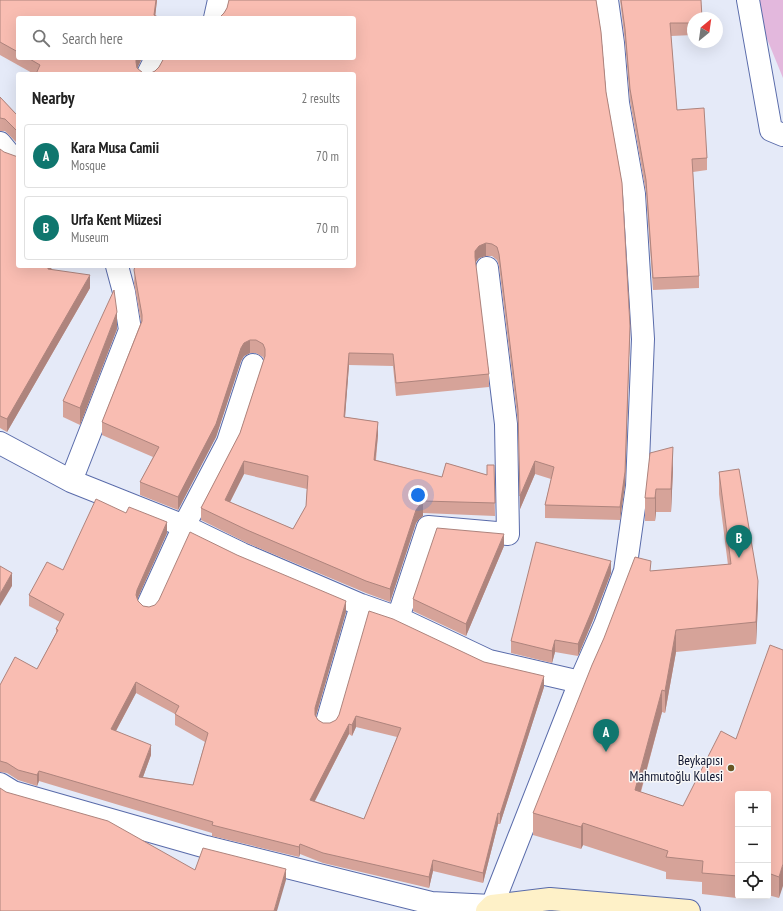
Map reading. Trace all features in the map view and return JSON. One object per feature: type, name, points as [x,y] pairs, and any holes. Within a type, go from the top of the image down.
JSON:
[{"type":"street","points":[[215,16],[219,0]]},
{"type":"street","points":[[490,908],[580,682],[605,625],[625,571],[638,486],[643,339],[634,194],[618,103],[607,0]]},
{"type":"street","points":[[748,0],[771,130],[783,135]]},
{"type":"street","points":[[149,72],[155,60]]},
{"type":"street","points":[[0,143],[9,154],[16,157]]},
{"type":"street","points":[[71,481],[130,330],[124,292],[118,268]]},
{"type":"street","points":[[398,618],[428,528],[508,534],[506,424],[487,268]]},
{"type":"street","points":[[148,605],[184,526],[228,442],[253,365]]},
{"type":"street","points":[[0,443],[71,481],[184,526],[242,554],[361,605],[398,618],[489,661],[580,682]]},
{"type":"street","points":[[327,722],[361,605]]},
{"type":"street","points":[[0,784],[13,792],[213,849],[431,903],[490,908],[550,899],[689,911]]},
{"type":"shaded area","points":[[757,0],[783,0],[783,78],[763,29]]},
{"type":"building","points":[[0,0],[156,0],[154,15],[156,16],[16,16],[16,51],[0,42]]},
{"type":"building","points":[[229,0],[596,0],[601,32],[606,92],[622,183],[630,326],[625,472],[620,507],[545,505],[554,467],[535,461],[520,496],[518,410],[499,254],[497,247],[486,243],[479,246],[475,251],[475,257],[489,374],[396,383],[393,354],[349,353],[344,417],[378,422],[374,460],[442,477],[446,463],[487,475],[487,465],[494,465],[495,503],[423,501],[423,503],[416,510],[390,589],[366,581],[247,530],[201,508],[240,433],[265,356],[263,344],[256,340],[250,340],[244,343],[241,348],[216,424],[178,497],[140,482],[159,447],[102,422],[142,321],[134,268],[356,268],[356,72],[153,72],[159,67],[163,60],[356,60],[356,16],[221,16],[227,8]],"holes":[[[244,461],[308,476],[306,506],[293,529],[225,500]]]},
{"type":"building","points":[[621,0],[701,0],[702,12],[687,12],[687,23],[670,23],[677,110],[704,108],[707,158],[692,159],[699,276],[653,278],[646,180],[630,89]]},
{"type":"building","points":[[31,60],[136,60],[137,68],[142,72],[37,72],[40,65]]},
{"type":"building","points":[[0,97],[16,114],[16,130],[5,119],[0,118]]},
{"type":"building","points":[[0,149],[16,156],[16,268],[48,268],[90,275],[7,419],[0,416]]},
{"type":"building","points":[[114,290],[117,312],[80,408],[63,401]]},
{"type":"building","points":[[673,447],[671,489],[656,489],[655,498],[645,498],[650,453]]},
{"type":"building","points":[[739,469],[758,581],[756,622],[676,630],[665,691],[662,690],[635,790],[683,806],[721,731],[736,739],[770,645],[783,650],[783,864],[779,877],[771,874],[771,791],[735,791],[735,876],[702,873],[703,861],[666,857],[668,851],[583,823],[581,827],[533,813],[635,557],[651,561],[650,571],[731,564],[719,472]]},
{"type":"building","points":[[96,499],[126,513],[129,507],[167,522],[137,590],[136,595],[138,601],[143,606],[149,607],[155,605],[159,600],[190,532],[237,555],[346,601],[315,708],[315,715],[318,720],[323,723],[330,723],[336,720],[339,715],[369,611],[393,619],[484,662],[544,676],[500,814],[498,813],[483,873],[433,860],[429,877],[323,853],[300,844],[299,847],[212,825],[213,822],[39,771],[37,775],[18,770],[7,763],[0,761],[0,685],[15,657],[37,669],[58,630],[56,629],[64,614],[29,595],[47,562],[63,570]],"holes":[[[136,682],[179,706],[175,714],[208,733],[193,785],[139,777],[151,745],[111,729]],[[356,716],[401,728],[364,819],[310,800],[349,724],[352,725]]]},
{"type":"building","points":[[437,528],[504,534],[466,624],[413,599]]},
{"type":"building","points":[[536,542],[611,561],[578,644],[555,640],[552,651],[511,641]]},
{"type":"building","points":[[0,566],[12,573],[0,594]]},
{"type":"building","points":[[0,788],[6,792],[108,821],[195,870],[203,848],[286,869],[274,911],[0,911]]},
{"type":"place","name":"Urfa Kent Müzesi","points":[[739,558]]},
{"type":"place","name":"Kara Musa Camii","points":[[606,752]]},
{"type":"place","name":"Beykapısı Mahmutoğlu Kulesi","points":[[731,768]]}]
